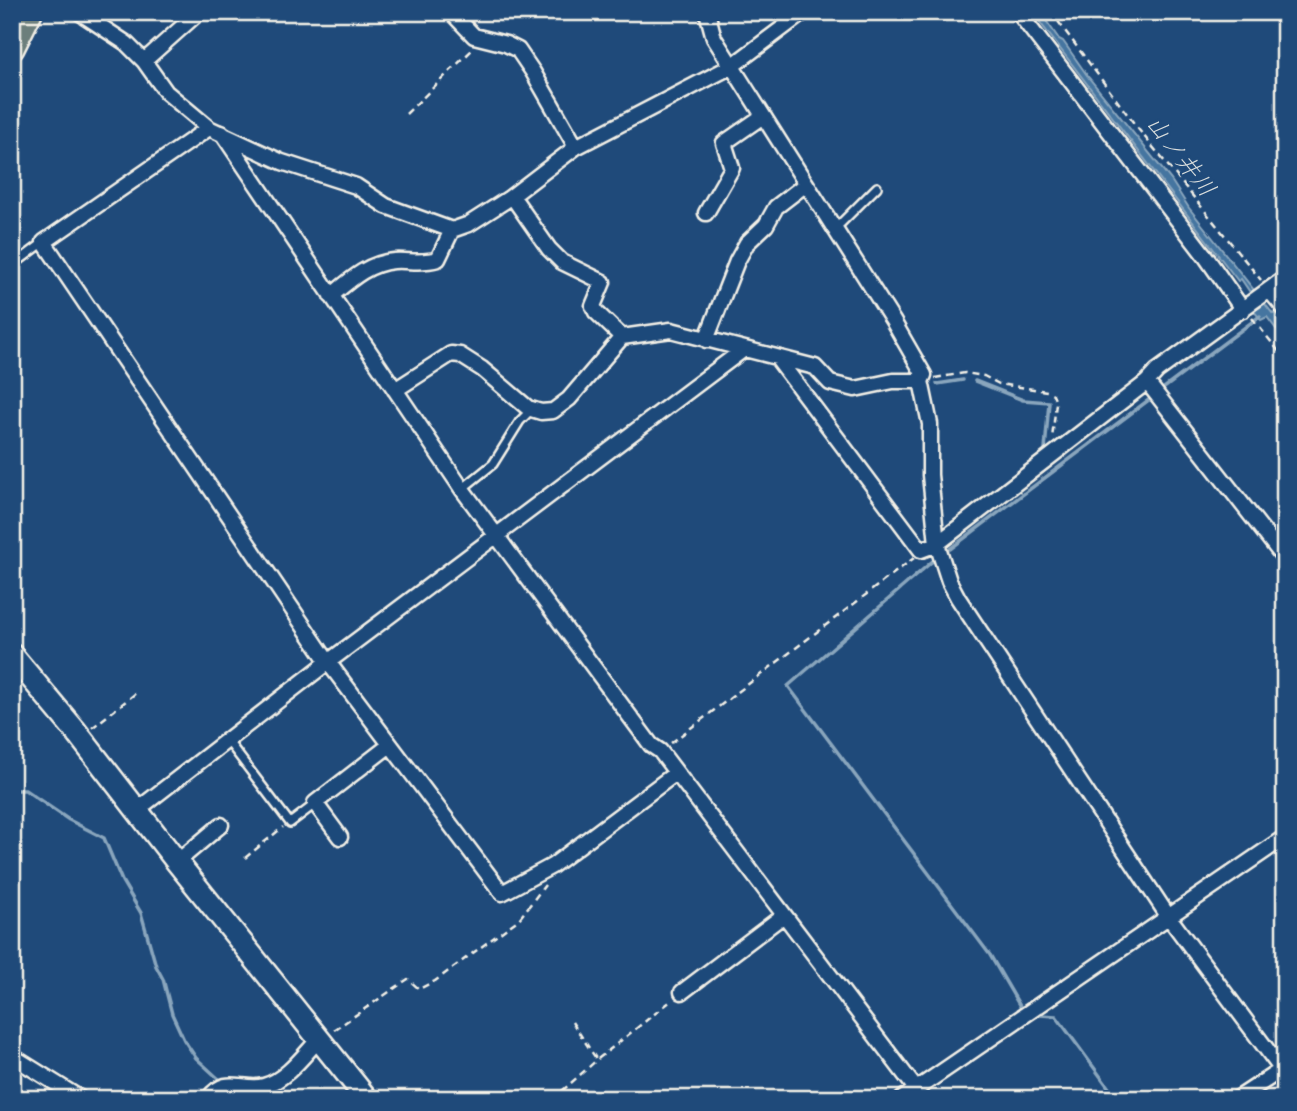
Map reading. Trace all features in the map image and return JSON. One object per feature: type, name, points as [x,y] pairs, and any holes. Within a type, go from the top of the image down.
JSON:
[{"type":"main road","points":[[12,48],[30,12]]},
{"type":"street","points":[[79,12],[126,43],[144,61],[166,92],[215,131],[282,162],[356,186],[386,206],[452,230],[469,224],[512,196],[576,147],[732,66],[804,12]]},
{"type":"street","points":[[144,61],[199,12]]},
{"type":"street","points":[[451,12],[474,36],[518,50],[576,147]]},
{"type":"street","points":[[706,12],[714,38],[924,374],[921,381],[930,424],[930,475],[937,544],[958,598],[1168,916],[1283,1072],[1237,1099]]},
{"type":"street","points":[[1018,12],[1244,309]]},
{"type":"street","points":[[706,213],[732,168],[724,143],[764,116]]},
{"type":"street","points":[[215,131],[44,242],[328,662],[502,893],[558,861],[676,773]]},
{"type":"street","points":[[215,131],[496,536],[651,745],[660,751],[916,1089]]},
{"type":"street","points":[[706,340],[737,261],[747,243],[766,225],[776,207],[806,184]]},
{"type":"street","points":[[512,196],[549,249],[562,261],[603,282],[593,306],[622,337]]},
{"type":"street","points":[[331,296],[362,271],[377,264],[394,261],[426,263],[438,259],[452,230]]},
{"type":"street","points":[[777,358],[921,550],[937,544],[1147,382],[1157,371],[1285,278]]},
{"type":"street","points":[[1269,290],[1285,309]]},
{"type":"street","points":[[395,390],[451,354],[460,355],[532,409],[541,412],[553,411],[569,398],[622,337],[671,330],[815,367],[831,383],[855,389],[893,381],[921,381]]},
{"type":"street","points":[[137,810],[328,662],[743,350]]},
{"type":"street","points":[[1147,382],[1285,559]]},
{"type":"street","points":[[12,655],[80,736],[367,1099]]},
{"type":"street","points":[[340,837],[315,804],[390,744]]},
{"type":"street","points":[[177,862],[220,825]]},
{"type":"street","points":[[902,1099],[1285,837]]},
{"type":"street","points":[[682,992],[784,915]]},
{"type":"street","points":[[208,1099],[214,1091],[235,1084],[265,1086],[283,1076],[319,1039]]},
{"type":"street","points":[[12,1056],[80,1099]]},
{"type":"lane","points":[[835,229],[877,187]]},
{"type":"lane","points":[[12,266],[44,242]]},
{"type":"lane","points":[[462,489],[493,464],[520,421],[532,409]]},
{"type":"lane","points":[[226,740],[289,822],[315,804]]},
{"type":"path","points":[[1051,12],[1139,130],[1269,290]]},
{"type":"path","points":[[406,114],[473,50],[481,38]]},
{"type":"path","points":[[1244,309],[1285,359]]},
{"type":"path","points":[[921,381],[965,373],[984,376],[999,384],[1053,394],[1056,403],[1051,433],[1055,452]]},
{"type":"path","points":[[660,751],[919,555],[921,550]]},
{"type":"path","points":[[80,736],[106,719],[136,693]]},
{"type":"path","points":[[245,858],[289,822]]},
{"type":"path","points":[[319,1039],[408,979],[419,989],[435,981],[519,919],[559,867],[558,861]]},
{"type":"path","points":[[554,1099],[597,1060],[682,992]]},
{"type":"path","points":[[572,1022],[597,1060]]},
{"type":"water","points":[[1032,12],[1040,12],[1171,180],[1189,208],[1273,314],[1276,313],[1285,325],[1285,341],[1267,317],[1261,320],[1254,311],[1260,307],[1241,279],[1238,281]]},
{"type":"waterway","points":[[1160,391],[1260,316]]},
{"type":"waterway","points":[[937,384],[963,380]]},
{"type":"waterway","points":[[975,381],[1023,400],[1049,402],[1045,450]]},
{"type":"waterway","points":[[950,549],[1154,396]]},
{"type":"waterway","points":[[935,559],[788,686],[990,955],[1021,1008]]},
{"type":"waterway","points":[[12,790],[25,790],[69,820],[104,838],[122,881],[141,913],[172,1014],[184,1040],[196,1058],[221,1081]]},
{"type":"waterway","points":[[1040,1015],[1056,1016],[1117,1099]]},
{"type":"waterway","points":[[240,1092],[246,1095],[309,1099]]},
{"type":"water label","name":"山ノ井川","points":[[1181,156]]}]
